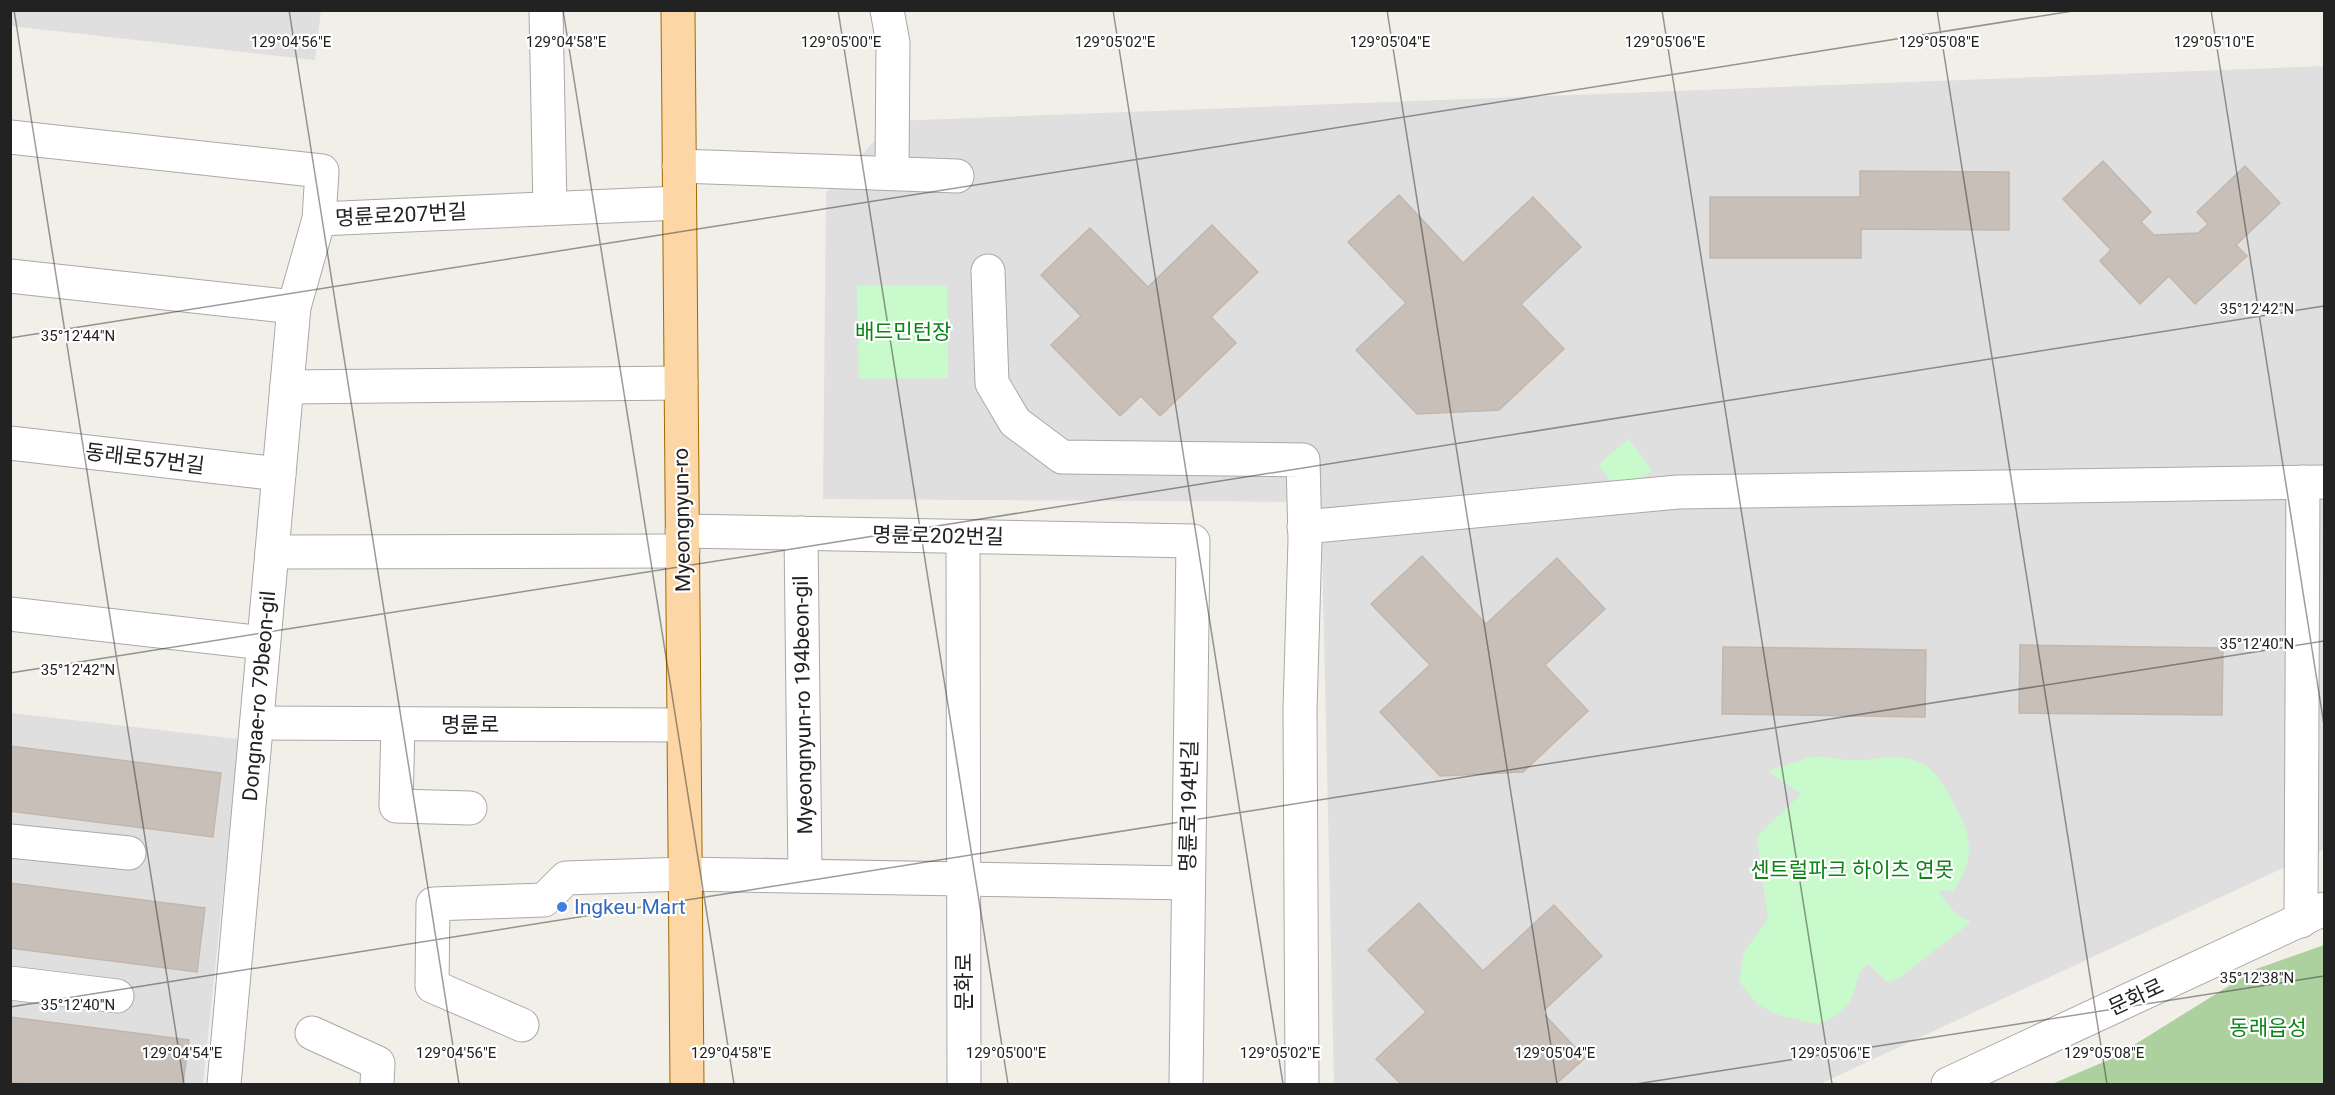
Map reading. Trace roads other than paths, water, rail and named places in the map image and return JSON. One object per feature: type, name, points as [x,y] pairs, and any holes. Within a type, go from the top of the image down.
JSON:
[{"type":"main road","name":"Myeongnyun-ro","points":[[678,10],[687,1084]]},
{"type":"street","points":[[546,10],[550,208]]},
{"type":"street","points":[[886,10],[893,43],[892,173]]},
{"type":"street","points":[[10,137],[322,171],[319,219]]},
{"type":"street","points":[[679,166],[957,176]]},
{"type":"street","name":"명륜로207번길","points":[[294,307],[319,219],[680,203]]},
{"type":"street","points":[[988,271],[992,383],[1015,423],[1062,457],[1303,460],[1304,527],[1300,709],[1302,1084]]},
{"type":"street","points":[[10,276],[294,307]]},
{"type":"street","name":"Dongnae-ro 79beon-gil","points":[[224,1084],[294,307]]},
{"type":"street","points":[[287,387],[681,383]]},
{"type":"street","name":"동래로57번길","points":[[10,443],[279,474]]},
{"type":"street","points":[[1304,527],[1678,492],[2314,482],[2313,915]]},
{"type":"street","name":"명륜로202번길","points":[[683,541],[801,533],[1193,541]]},
{"type":"street","name":"Myeongnyun-ro 194beon-gil","points":[[801,533],[806,876]]},
{"type":"street","points":[[963,537],[964,879]]},
{"type":"street","points":[[272,552],[683,541]]},
{"type":"street","name":"명륜로194번길","points":[[686,874],[1188,883],[1193,541]]},
{"type":"street","points":[[10,614],[263,643]]},
{"type":"street","name":"명륜로","points":[[257,723],[684,725]]},
{"type":"street","points":[[398,725],[396,806],[470,808]]},
{"type":"street","points":[[10,840],[129,853]]},
{"type":"street","points":[[522,1025],[432,986],[433,904],[544,900],[566,878],[686,874]]},
{"type":"street","name":"문화로","points":[[964,879],[964,1084]]},
{"type":"street","points":[[1186,1084],[1188,883]]},
{"type":"street","name":"문화로","points":[[1948,1084],[2313,915]]},
{"type":"street","points":[[10,983],[117,996]]},
{"type":"street","points":[[312,1033],[378,1063],[377,1084]]},
{"type":"place","name":"Ingkeu Mart","points":[[562,907]]},
{"type":"park label","name":"배드민턴장","points":[[903,332]]},
{"type":"park label","name":"센트럴파크 하이츠 연못","points":[[1852,870]]},
{"type":"park label","name":"동래읍성","points":[[2268,1028]]}]
